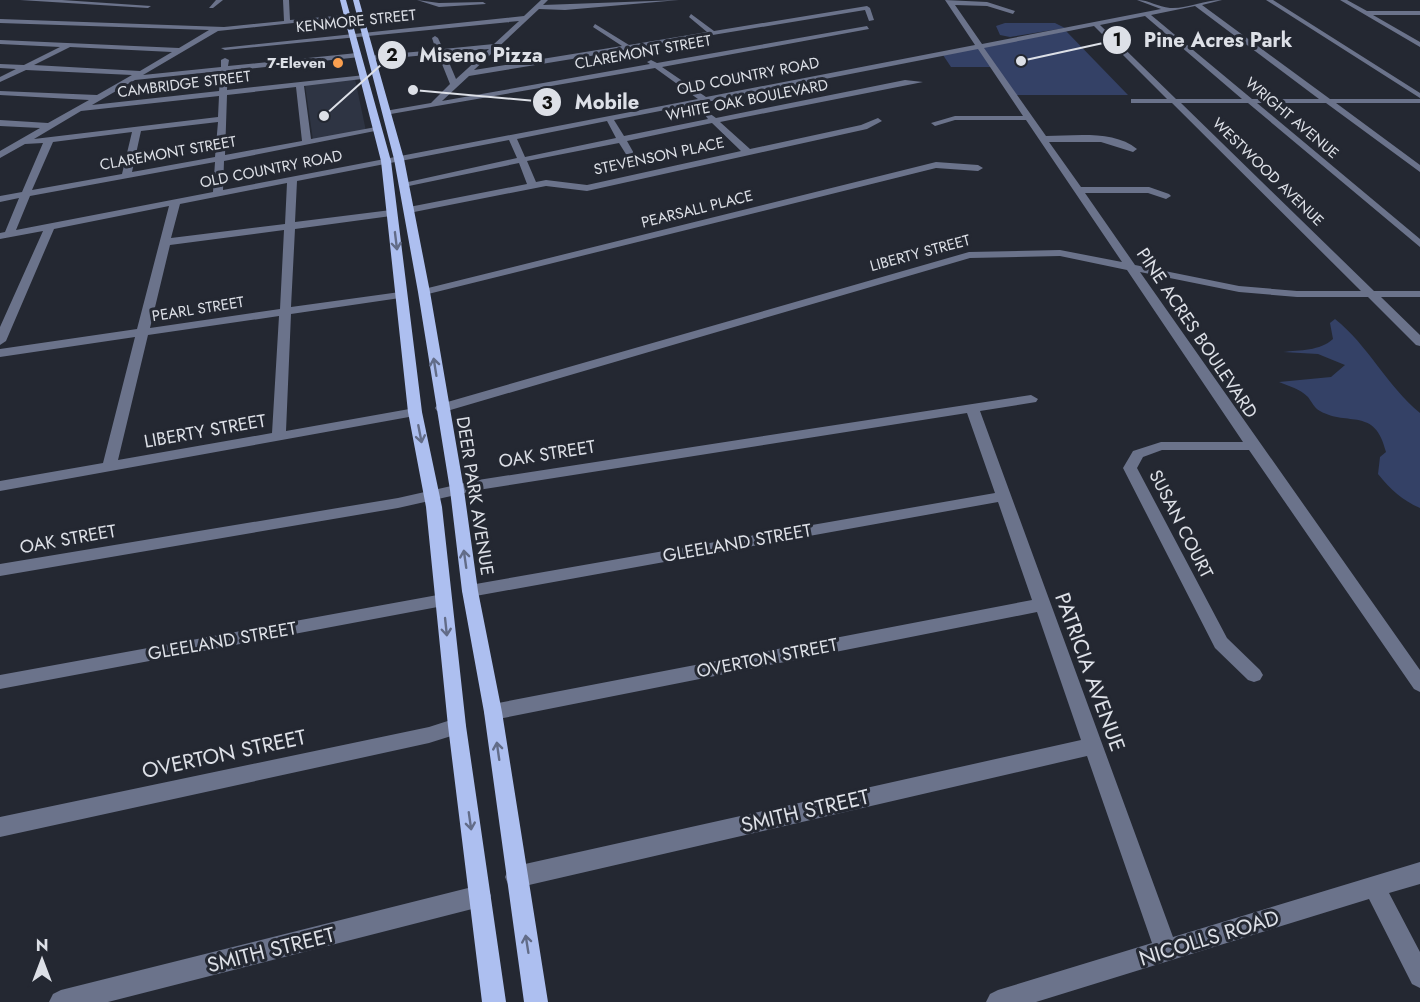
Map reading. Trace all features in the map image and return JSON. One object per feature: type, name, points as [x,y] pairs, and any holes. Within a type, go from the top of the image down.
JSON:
[{"type":"main road","name":"DEER PARK AVENUE","points":[[342,0],[346,17],[358,35]]},
{"type":"main road","name":"DEER PARK AVENUE","points":[[356,0],[358,35],[364,57],[388,113],[393,160],[392,213],[400,295],[415,412],[432,496],[457,726],[494,1002]]},
{"type":"main road","name":"DEER PARK AVENUE","points":[[364,57],[362,77],[376,130],[404,184],[424,292],[441,408],[457,490],[470,591],[493,711],[536,1002]]},
{"type":"street","points":[[23,0],[148,6]]},
{"type":"street","points":[[211,7],[220,0]]},
{"type":"street","points":[[286,0],[287,23]]},
{"type":"street","points":[[420,0],[450,6],[482,2],[494,21]]},
{"type":"street","points":[[434,104],[545,0]]},
{"type":"street","points":[[538,7],[565,8],[676,0]]},
{"type":"street","points":[[870,0],[863,1],[872,20]]},
{"type":"street","points":[[1140,0],[1170,10]]},
{"type":"street","name":"OLD COUNTRY ROAD","points":[[5,235],[609,118],[864,72],[1219,0]]},
{"type":"street","points":[[1269,0],[1420,96]]},
{"type":"street","points":[[1343,0],[1420,45]]},
{"type":"street","points":[[134,13],[157,2]]},
{"type":"street","points":[[949,2],[987,4],[1013,12]]},
{"type":"street","name":"PINE ACRES BOULEVARD","points":[[949,2],[1045,139],[1253,446],[1420,684]]},
{"type":"street","points":[[1196,4],[1420,169]]},
{"type":"street","points":[[465,74],[867,8]]},
{"type":"street","points":[[1366,13],[1420,13]]},
{"type":"street","name":"WRIGHT AVENUE","points":[[1146,14],[1420,244]]},
{"type":"street","points":[[691,16],[714,34]]},
{"type":"street","points":[[0,21],[220,29],[346,17]]},
{"type":"street","name":"KENMORE STREET","points":[[225,48],[526,18]]},
{"type":"street","name":"WESTWOOD AVENUE","points":[[1095,24],[1420,342]]},
{"type":"street","points":[[0,80],[109,26]]},
{"type":"street","points":[[595,26],[656,65],[701,101],[714,120],[748,152]]},
{"type":"street","points":[[431,27],[454,84]]},
{"type":"street","name":"CLAREMONT STREET","points":[[388,113],[867,28]]},
{"type":"street","points":[[218,194],[226,69],[225,48],[220,29]]},
{"type":"street","points":[[0,155],[179,50],[220,29]]},
{"type":"street","points":[[1398,32],[1420,32]]},
{"type":"street","points":[[0,42],[179,50]]},
{"type":"street","points":[[130,79],[495,45]]},
{"type":"street","points":[[0,66],[140,73]]},
{"type":"street","name":"CAMBRIDGE STREET","points":[[79,109],[362,77]]},
{"type":"street","name":"WHITE OAK BOULEVARD","points":[[404,184],[620,140],[879,83],[919,82]]},
{"type":"street","points":[[300,84],[307,143]]},
{"type":"street","points":[[0,93],[99,98]]},
{"type":"street","points":[[1134,101],[1420,101]]},
{"type":"street","points":[[609,118],[632,157]]},
{"type":"street","points":[[935,123],[956,118],[1029,118]]},
{"type":"street","points":[[21,143],[222,119]]},
{"type":"street","name":"STEVENSON PLACE","points":[[409,210],[532,184],[546,183],[587,188],[878,121]]},
{"type":"street","points":[[0,123],[50,126]]},
{"type":"street","points":[[126,176],[137,129]]},
{"type":"street","name":"CLAREMONT STREET","points":[[0,199],[376,130]]},
{"type":"street","points":[[512,137],[532,184]]},
{"type":"street","points":[[1045,139],[1105,139],[1124,143],[1133,149]]},
{"type":"street","points":[[5,235],[28,194],[49,140]]},
{"type":"street","name":"PEARSALL PLACE","points":[[424,292],[936,165],[978,168]]},
{"type":"street","points":[[279,436],[292,180]]},
{"type":"street","points":[[1079,190],[1149,190],[1166,196]]},
{"type":"street","points":[[109,467],[176,203]]},
{"type":"street","points":[[167,242],[392,213]]},
{"type":"street","points":[[0,341],[50,227]]},
{"type":"street","name":"LIBERTY STREET","points":[[441,408],[969,255],[1011,252],[1060,253],[1269,293],[1420,294]]},
{"type":"street","name":"PEARL STREET","points":[[0,353],[400,295]]},
{"type":"street","name":"OAK STREET","points":[[0,570],[432,496],[478,484],[1031,399]]},
{"type":"street","name":"PATRICIA AVENUE","points":[[972,408],[1166,950]]},
{"type":"street","name":"LIBERTY STREET","points":[[0,486],[415,412]]},
{"type":"street","name":"SUSAN COURT","points":[[1253,446],[1161,446],[1138,454],[1130,468],[1221,643],[1254,675]]},
{"type":"street","name":"GLEELAND STREET","points":[[470,591],[1004,496]]},
{"type":"street","name":"GLEELAND STREET","points":[[0,682],[443,600]]},
{"type":"street","name":"OVERTON STREET","points":[[493,711],[1041,605]]},
{"type":"street","name":"OVERTON STREET","points":[[0,827],[429,735],[457,726]]},
{"type":"street","name":"SMITH STREET","points":[[516,877],[1094,746]]},
{"type":"street","name":"NICOLLS ROAD","points":[[998,1002],[1420,873]]},
{"type":"street","points":[[1375,888],[1420,976]]},
{"type":"street","name":"SMITH STREET","points":[[62,1002],[480,896]]},
{"type":"shaded area","points":[[1005,23],[1055,23],[1065,28],[1010,37],[1000,35],[996,26]]},
{"type":"shaded area","points":[[1066,31],[1128,95],[1015,95],[996,67],[951,67],[943,55]]},
{"type":"shaded area","points":[[355,79],[366,131],[313,140],[305,85]]},
{"type":"shaded area","points":[[1335,319],[1358,341],[1397,391],[1420,413],[1420,508],[1397,494],[1378,474],[1380,457],[1386,452],[1375,428],[1359,420],[1341,418],[1320,411],[1305,394],[1279,382],[1331,377],[1345,365],[1318,354],[1283,352],[1310,349],[1328,343],[1333,339],[1330,323]]},
{"type":"place","name":"Pine Acres Park","points":[[1021,61]]},
{"type":"place","name":"7-Eleven","points":[[338,63]]},
{"type":"place","name":"Mobile","points":[[413,90]]},
{"type":"place","name":"Miseno Pizza","points":[[324,116]]}]
